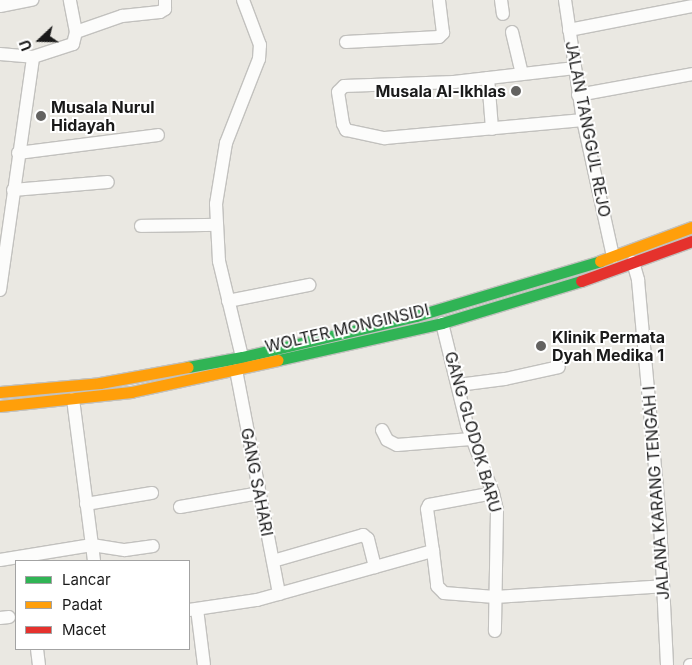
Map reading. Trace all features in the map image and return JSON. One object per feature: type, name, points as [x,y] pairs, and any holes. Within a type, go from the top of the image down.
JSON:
[{"type":"main road","name":"WOLTER MONGINSIDI","points":[[0,392],[100,383],[242,357],[416,316],[613,257],[692,228]]},
{"type":"main road","name":"WOLTER MONGINSIDI","points":[[0,406],[131,392],[442,323],[633,262],[692,241]]},
{"type":"street","points":[[0,6],[32,0]]},
{"type":"street","points":[[0,54],[33,57],[73,44],[76,32],[70,0]]},
{"type":"street","points":[[76,32],[122,16],[160,12],[165,9],[164,0]]},
{"type":"street","points":[[242,357],[219,261],[216,225],[218,181],[226,143],[260,58],[260,45],[243,0]]},
{"type":"street","points":[[346,42],[439,37],[443,33],[439,0]]},
{"type":"street","points":[[501,0],[503,14]]},
{"type":"street","name":"JALAN TANGGUL REJO","points":[[565,0],[578,95],[613,257]]},
{"type":"street","points":[[569,30],[692,6]]},
{"type":"street","points":[[512,32],[522,74]]},
{"type":"street","points":[[0,290],[33,57]]},
{"type":"street","points":[[575,68],[454,82],[344,86],[338,92],[343,127],[349,131],[385,138],[583,120]]},
{"type":"street","points":[[578,95],[692,74]]},
{"type":"street","points":[[488,78],[492,129]]},
{"type":"street","points":[[18,153],[158,135]]},
{"type":"street","points":[[13,190],[108,182]]},
{"type":"street","points":[[141,226],[216,225]]},
{"type":"street","name":"JALANA KARANG TENGAH I","points":[[633,262],[638,280],[660,522],[667,665]]},
{"type":"street","points":[[228,301],[308,285]]},
{"type":"street","name":"GANG GLODOK BARU","points":[[442,323],[471,439],[493,493],[498,522],[495,631]]},
{"type":"street","points":[[458,385],[505,379],[559,367]]},
{"type":"street","name":"GANG SAHARI","points":[[236,370],[279,594]]},
{"type":"street","points":[[73,399],[94,560]]},
{"type":"street","points":[[382,430],[387,440],[397,445],[471,439]]},
{"type":"street","points":[[86,504],[152,493]]},
{"type":"street","points":[[180,508],[259,493]]},
{"type":"street","points":[[493,493],[429,505],[427,509],[437,586],[441,592],[495,596],[664,586]]},
{"type":"street","points":[[273,562],[363,535],[366,536],[375,567]]},
{"type":"street","points":[[0,560],[92,545],[125,550],[154,546]]},
{"type":"street","points":[[204,665],[193,609],[257,600],[433,551]]},
{"type":"street","points":[[37,650],[39,665]]},
{"type":"traffic: fast","points":[[188,367],[242,357],[416,316],[600,261]]},
{"type":"traffic: fast","points":[[278,360],[442,323],[581,281]]},
{"type":"traffic: slow","points":[[600,261],[692,227]]},
{"type":"traffic: slow","points":[[0,406],[131,392],[278,360]]},
{"type":"traffic: slow","points":[[0,392],[100,383],[188,367]]},
{"type":"traffic: jam","points":[[581,281],[692,241]]},
{"type":"place","name":"Musala Al-Ikhlas","points":[[516,91]]},
{"type":"place","name":"Musala Nurul Hidayah","points":[[41,116]]},
{"type":"place","name":"Klinik Permata Dyah Medika 1","points":[[541,346]]}]
